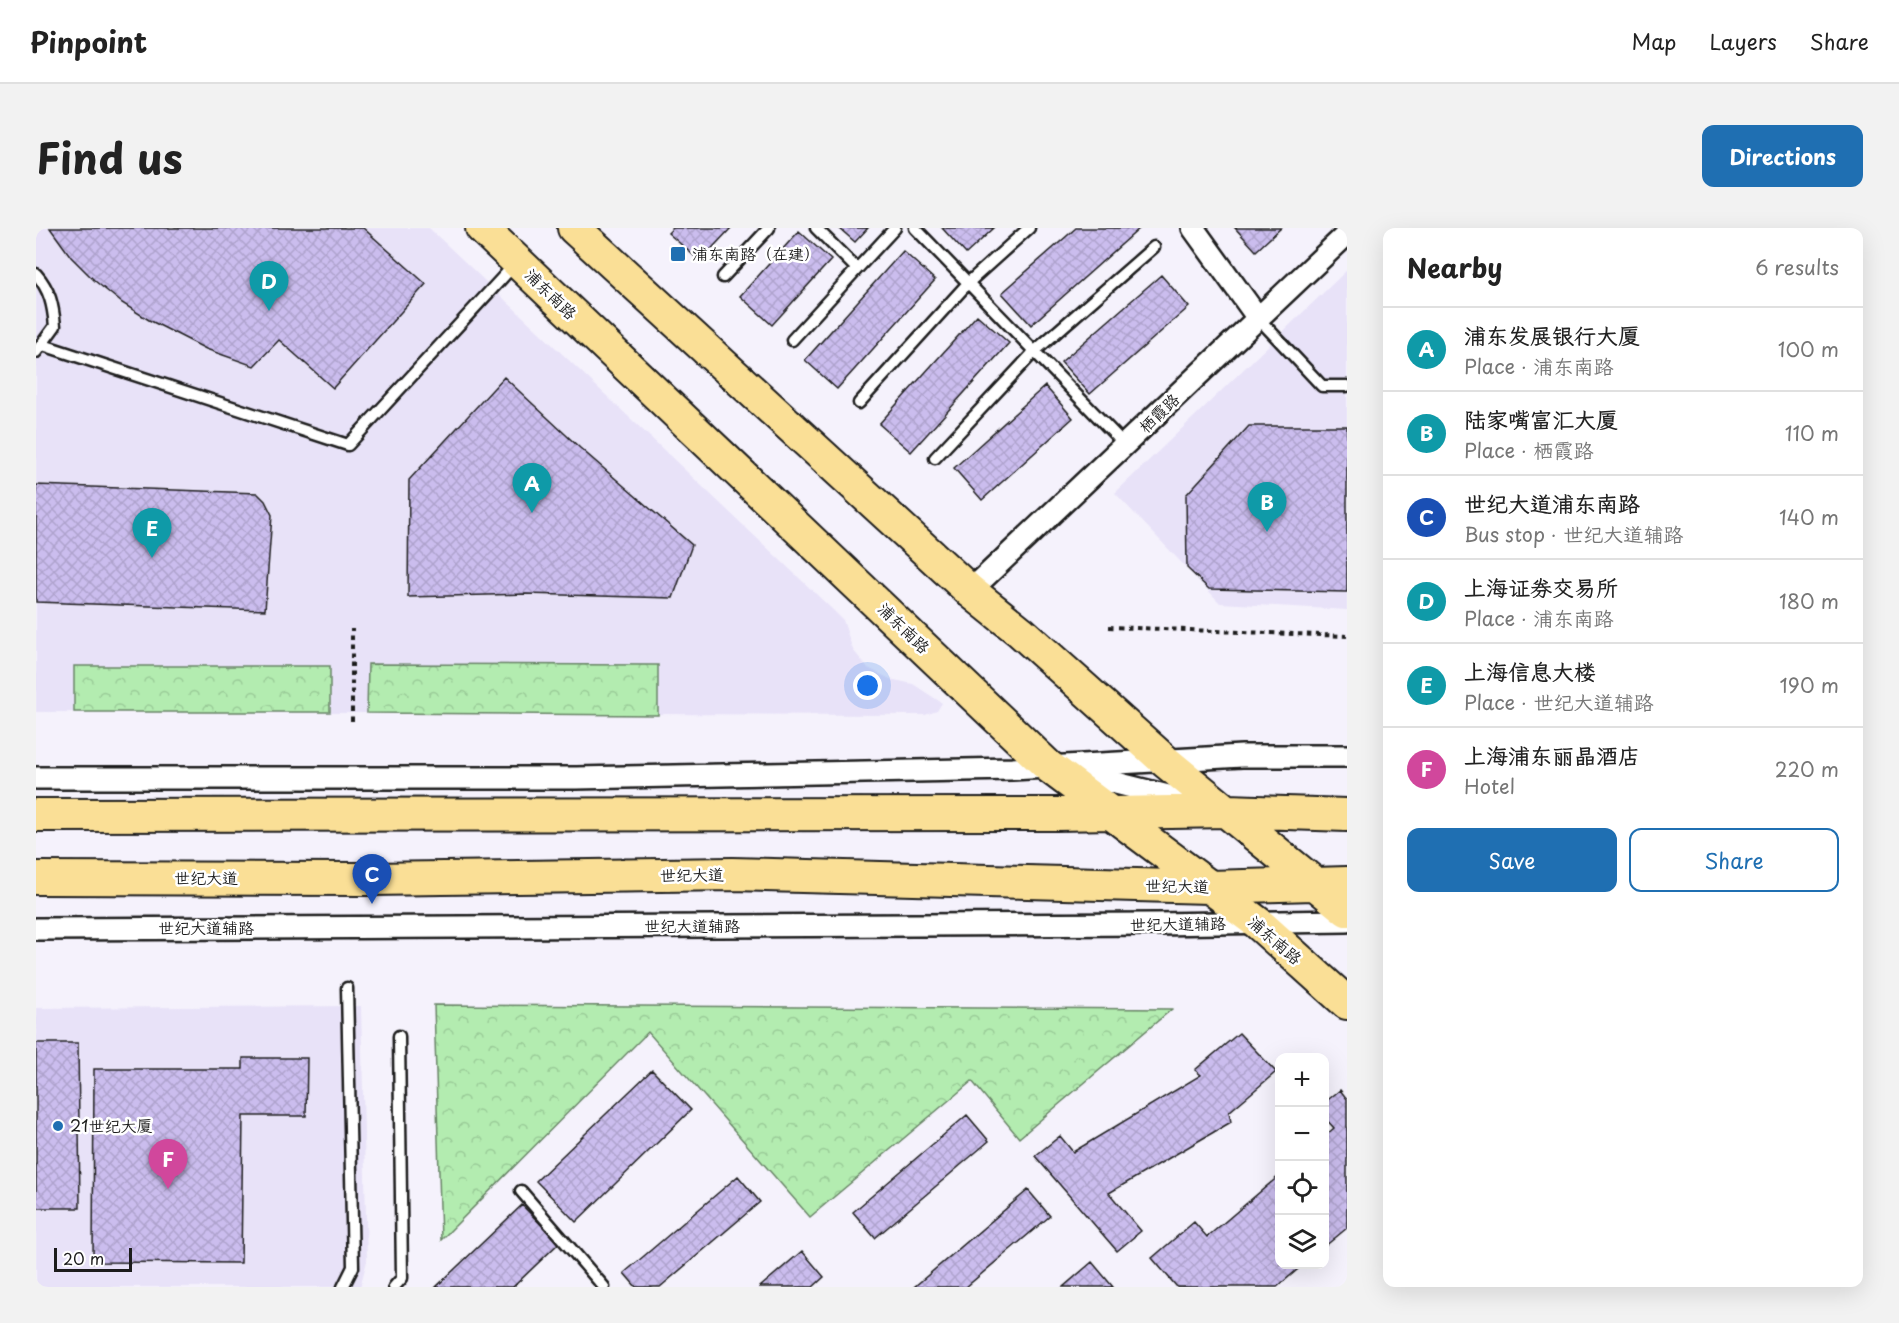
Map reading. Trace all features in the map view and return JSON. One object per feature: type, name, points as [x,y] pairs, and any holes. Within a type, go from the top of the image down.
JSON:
[{"type":"main road","name":"浦东南路","points":[[482,228],[1048,766],[1258,923],[1347,1003]]},
{"type":"main road","points":[[574,228],[970,591],[1021,632],[1166,762],[1347,910]]},
{"type":"main road","points":[[36,815],[1111,814],[1228,811],[1347,815]]},
{"type":"main road","name":"世纪大道","points":[[36,878],[370,879],[732,874],[1209,887],[1347,883]]},
{"type":"street","points":[[1193,228],[1258,318]]},
{"type":"street","name":"栖霞路","points":[[970,591],[1347,234]]},
{"type":"street","points":[[36,778],[576,778],[1048,766],[1166,762],[1242,756],[1347,756]]},
{"type":"street","points":[[1048,766],[1228,811]]},
{"type":"street","name":"世纪大道辅路","points":[[36,929],[1347,921]]},
{"type":"lane","points":[[723,277],[769,228]]},
{"type":"lane","points":[[816,228],[857,269]]},
{"type":"lane","points":[[792,340],[896,228]]},
{"type":"lane","points":[[915,228],[1125,445]]},
{"type":"lane","points":[[859,403],[969,282],[1029,228]]},
{"type":"lane","points":[[935,458],[1035,351],[1154,247]]},
{"type":"lane","points":[[36,274],[46,285],[52,302],[55,326],[40,348],[348,445],[517,262]]},
{"type":"lane","points":[[1258,318],[1322,386],[1347,386]]},
{"type":"lane","points":[[343,1287],[352,1267],[347,988]]},
{"type":"lane","points":[[394,1287],[402,1278],[399,1036]]},
{"type":"lane","points":[[521,1191],[604,1287]]},
{"type":"path","points":[[1109,627],[1347,636]]},
{"type":"path","points":[[352,629],[352,721]]},
{"type":"shaded area","points":[[36,228],[429,228],[843,620],[853,650],[868,668],[890,679],[913,684],[942,703],[937,711],[925,715],[36,712]]},
{"type":"shaded area","points":[[1347,270],[1347,610],[1220,603],[1115,493]]},
{"type":"shaded area","points":[[361,1006],[367,1261],[360,1287],[36,1287],[36,1008]]},
{"type":"green space","points":[[368,664],[658,665],[658,715],[367,713]]},
{"type":"green space","points":[[74,666],[330,666],[330,712],[74,712]]},
{"type":"green space","points":[[434,1005],[1172,1009],[1019,1138],[972,1081],[810,1217],[648,1032],[441,1240]]},
{"type":"building","points":[[50,228],[363,228],[426,284],[333,388],[279,340],[254,366],[206,349],[149,320],[122,303],[95,281],[71,257]]},
{"type":"building","points":[[673,228],[731,228],[700,261],[668,233]]},
{"type":"building","points":[[839,228],[868,228],[855,242]]},
{"type":"building","points":[[942,228],[994,228],[966,254]]},
{"type":"building","points":[[1076,228],[1140,228],[1031,325],[1002,293]]},
{"type":"building","points":[[1235,228],[1281,228],[1256,251]]},
{"type":"building","points":[[799,231],[831,260],[772,325],[740,296]]},
{"type":"building","points":[[903,251],[935,280],[837,389],[805,360]]},
{"type":"building","points":[[1161,275],[1189,307],[1090,394],[1061,362]]},
{"type":"building","points":[[977,315],[1009,343],[911,452],[879,424]]},
{"type":"building","points":[[504,377],[580,448],[692,545],[673,598],[526,594],[408,597],[409,480]]},
{"type":"building","points":[[1045,386],[1073,418],[982,500],[954,468]]},
{"type":"building","points":[[1249,426],[1347,426],[1347,592],[1209,589],[1187,568],[1186,495]]},
{"type":"building","points":[[36,485],[257,493],[265,501],[272,515],[265,610],[36,602]]},
{"type":"building","points":[[1239,1033],[1275,1073],[1229,1112],[1231,1122],[1109,1193],[1141,1231],[1117,1251],[1035,1156],[1060,1136],[1073,1152],[1201,1075],[1195,1070]]},
{"type":"building","name":"21世纪大厦","points":[[36,1043],[78,1043],[80,1208],[36,1208]]},
{"type":"building","points":[[243,1058],[307,1058],[306,1116],[243,1116],[241,1263],[93,1262],[94,1069],[243,1069]]},
{"type":"building","points":[[652,1070],[691,1110],[576,1222],[536,1181]]},
{"type":"building","points":[[1340,1090],[1347,1099],[1347,1228],[1329,1243],[1329,1132],[1334,1128],[1329,1122],[1329,1099]]},
{"type":"building","points":[[967,1115],[989,1141],[875,1238],[853,1212]]},
{"type":"building","points":[[738,1176],[760,1202],[660,1287],[636,1287],[624,1273]]},
{"type":"building","points":[[1275,1179],[1275,1269],[1298,1269],[1277,1287],[1177,1287],[1152,1258],[1194,1222],[1207,1237]]},
{"type":"building","points":[[1028,1190],[1050,1216],[966,1287],[914,1287]]},
{"type":"building","points":[[522,1205],[559,1243],[513,1287],[436,1287]]},
{"type":"building","points":[[802,1251],[824,1277],[813,1287],[760,1287]]},
{"type":"building","points":[[1092,1262],[1113,1287],[1063,1287]]},
{"type":"place","name":"浦东南路（在建）","points":[[678,254]]},
{"type":"place","name":"上海证券交易所","points":[[269,311]]},
{"type":"place","name":"浦东发展银行大厦","points":[[532,513]]},
{"type":"place","name":"陆家嘴富汇大厦","points":[[1267,532]]},
{"type":"place","name":"上海信息大楼","points":[[152,558]]},
{"type":"place","name":"世纪大道浦东南路","points":[[372,904]]},
{"type":"place","name":"21世纪大厦","points":[[58,1126]]},
{"type":"place","name":"上海浦东丽晶酒店","points":[[168,1189]]}]
